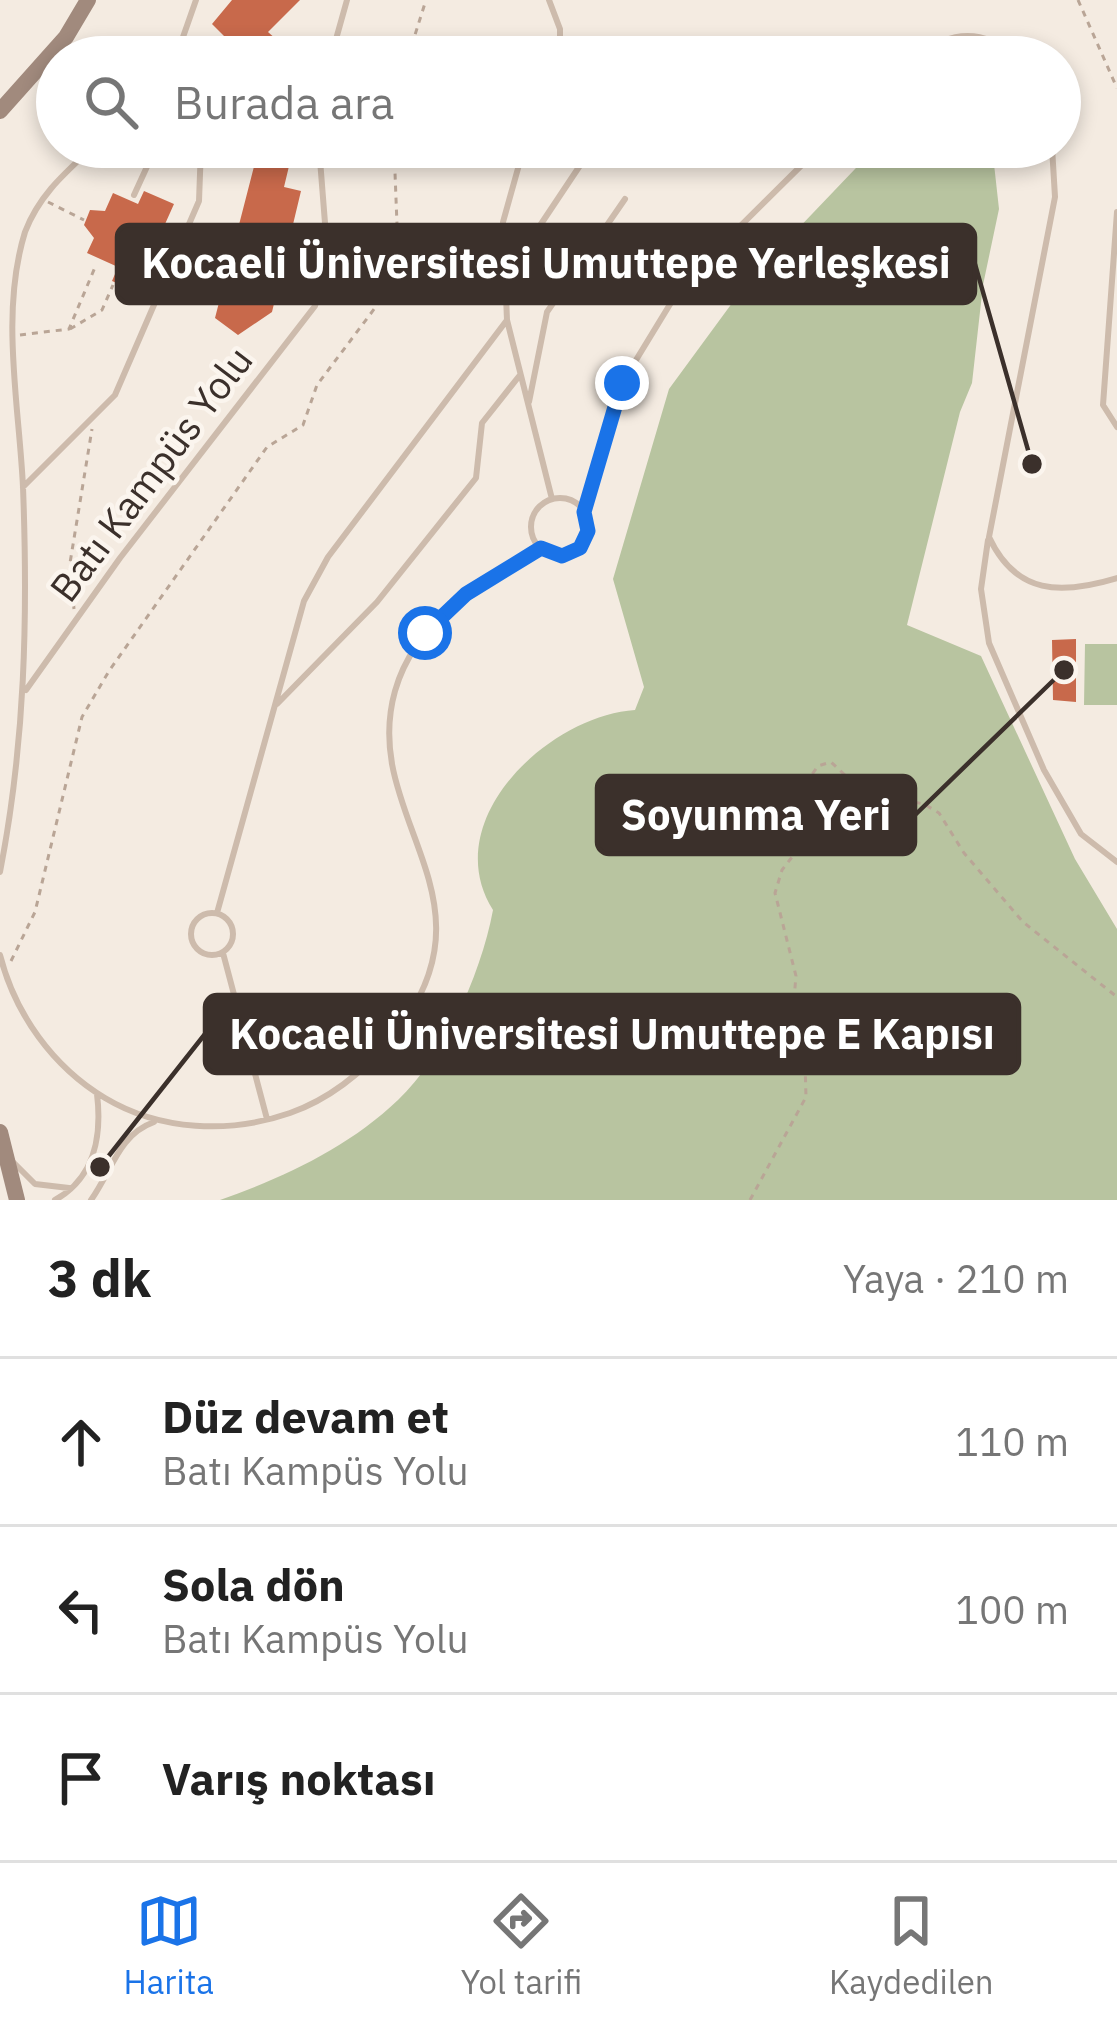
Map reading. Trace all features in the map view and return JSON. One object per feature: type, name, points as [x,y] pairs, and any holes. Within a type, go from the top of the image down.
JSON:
[{"type":"street","points":[[67,36],[88,0]]},
{"type":"street","points":[[0,111],[36,71]]},
{"type":"street","points":[[0,1132],[17,1200]]},
{"type":"lane","points":[[183,36],[196,0]]},
{"type":"lane","points":[[337,36],[346,0]]},
{"type":"lane","points":[[549,0],[560,36]]},
{"type":"lane","name":"Batı Kampüs Yolu","points":[[0,872],[20,771],[24,693],[22,487],[10,305],[24,234],[41,198],[72,168]]},
{"type":"lane","points":[[134,195],[146,168]]},
{"type":"lane","points":[[22,487],[115,395],[199,201],[200,168]]},
{"type":"lane","name":"Batı Kampüs Yolu","points":[[24,693],[132,541],[315,306],[328,261],[321,168]]},
{"type":"lane","points":[[518,168],[503,222],[505,301],[552,500]]},
{"type":"lane","points":[[505,301],[531,239],[577,168]]},
{"type":"lane","points":[[584,512],[571,500],[552,500],[532,518],[532,536],[541,548],[562,556],[580,548],[588,531],[584,512],[622,383],[683,283],[799,168]]},
{"type":"lane","points":[[1053,168],[1055,197],[981,589],[989,643],[1045,770],[1081,834],[1117,862]]},
{"type":"lane","points":[[528,406],[547,312],[626,199]]},
{"type":"lane","points":[[1117,212],[1103,405],[1117,428]]},
{"type":"lane","points":[[217,914],[314,580],[507,320]]},
{"type":"lane","points":[[274,706],[377,602],[476,478],[482,423],[520,374]]},
{"type":"lane","points":[[989,537],[1014,574],[1034,586],[1080,590],[1117,578]]},
{"type":"lane","points":[[0,955],[30,1027],[82,1084],[129,1112],[209,1127],[268,1119],[306,1107],[350,1080],[401,1026],[424,988],[436,933],[435,890],[389,746],[396,687],[412,651],[442,613],[541,548]]},
{"type":"lane","points":[[223,953],[203,954],[190,938],[197,919],[217,914],[229,921],[233,934],[223,953],[268,1119]]},
{"type":"lane","points":[[56,1200],[72,1187],[97,1145],[98,1094]]},
{"type":"lane","points":[[91,1200],[122,1144],[136,1128],[159,1120]]},
{"type":"lane","points":[[6,1151],[35,1184],[72,1187]]},
{"type":"path","points":[[415,36],[426,0]]},
{"type":"path","points":[[1078,0],[1117,88]]},
{"type":"path","points":[[5,973],[35,912],[82,717],[267,447],[303,425],[317,386],[399,276],[395,168]]},
{"type":"path","points":[[41,198],[84,220]]},
{"type":"path","points":[[69,329],[96,265]]},
{"type":"path","points":[[12,336],[85,325],[102,310],[113,285]]},
{"type":"path","points":[[74,611],[70,563],[94,417]]},
{"type":"path","points":[[750,1200],[806,1097],[805,1062],[792,1022],[796,976],[775,893],[782,870],[806,839],[808,780],[818,766],[831,762],[872,796],[924,804],[939,813],[964,853],[1023,922],[1117,997]]},
{"type":"green space","points":[[856,168],[994,168],[999,209],[983,285],[972,383],[960,412],[907,625],[981,656],[1075,859],[1117,929],[1117,1200],[220,1200],[268,1182],[337,1146],[379,1117],[415,1082],[446,1037],[480,960],[493,910],[479,876],[479,842],[490,809],[510,779],[537,752],[568,731],[635,710],[644,687],[613,579],[669,389],[749,280]]},
{"type":"green space","points":[[1085,644],[1117,644],[1117,705],[1084,705]]},
{"type":"building","points":[[232,0],[300,0],[268,32],[272,36],[224,36],[212,24]]},
{"type":"building","points":[[254,168],[289,168],[284,187],[301,191],[272,312],[238,335],[215,318]]},
{"type":"building","points":[[144,191],[174,204],[135,291],[112,281],[118,267],[87,253],[94,238],[84,225],[90,210],[105,211],[113,193],[138,204]]},
{"type":"building","points":[[1076,639],[1076,702],[1053,700],[1052,640]]},
{"type":"place","name":"Kocaeli Üniversitesi Umuttepe Yerleşkesi","points":[[1032,464]]},
{"type":"place","name":"Soyunma Yeri","points":[[1064,670]]},
{"type":"place","name":"Kocaeli Üniversitesi Umuttepe E Kapısı","points":[[100,1167]]},
{"type":"route","points":[[425,633],[466,594],[541,548],[562,556],[580,548],[588,531],[584,512],[622,383]]}]
